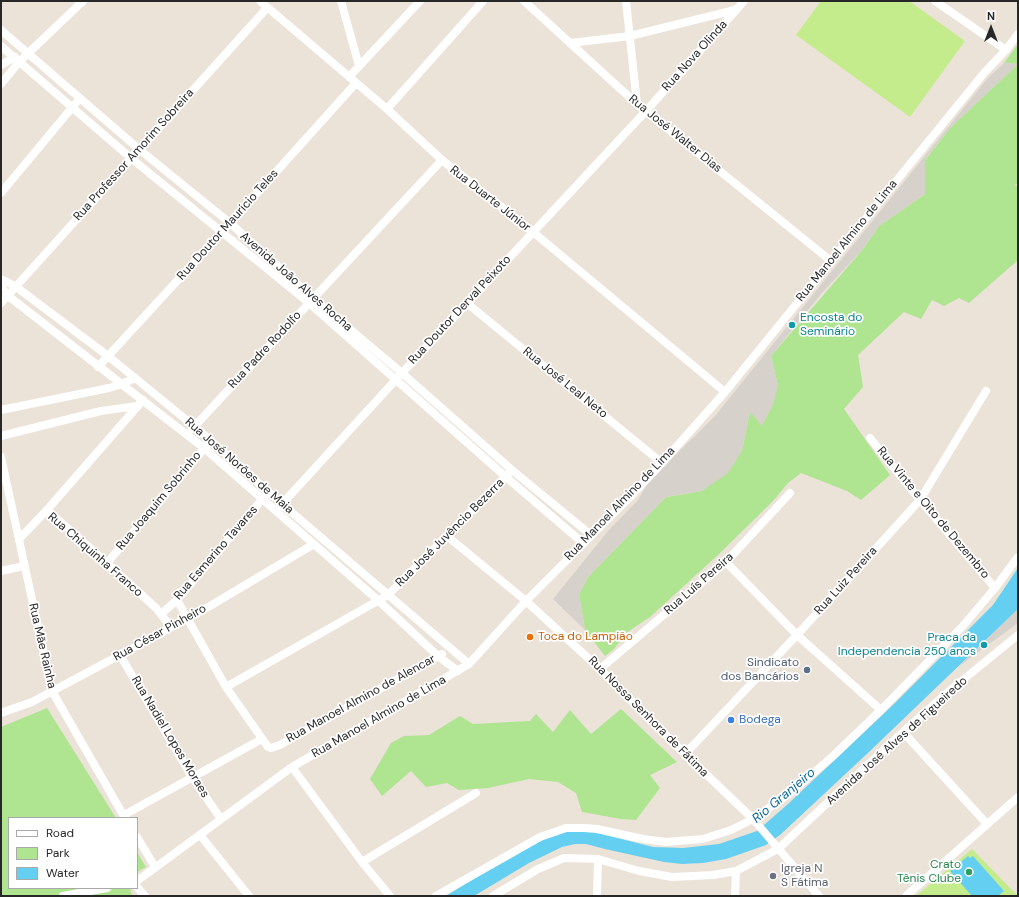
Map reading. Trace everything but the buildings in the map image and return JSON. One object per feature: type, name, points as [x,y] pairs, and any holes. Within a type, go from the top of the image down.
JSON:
[{"type":"street","points":[[1,65],[28,53],[83,1]]},
{"type":"street","name":"Rua Duarte Júnior","points":[[260,1],[386,109],[442,160],[533,232],[725,392]]},
{"type":"street","points":[[341,1],[359,66]]},
{"type":"street","points":[[349,77],[420,1]]},
{"type":"street","points":[[386,109],[483,1]]},
{"type":"street","name":"Rua José Walter Dias","points":[[524,1],[637,104],[831,261]]},
{"type":"street","points":[[626,1],[637,104]]},
{"type":"street","name":"Rua Nova Olinda","points":[[646,111],[744,1]]},
{"type":"street","points":[[935,1],[945,4],[1006,50]]},
{"type":"street","name":"Rua Professor Amorim Sobreira","points":[[1,302],[268,8]]},
{"type":"street","points":[[570,43],[630,36],[736,10]]},
{"type":"street","name":"Avenida João Alves Rocha","points":[[1,30],[140,150],[230,223],[270,259],[396,380],[583,543]]},
{"type":"street","name":"Rua Manoel Almino de Lima","points":[[138,880],[292,767],[469,664],[526,600],[630,497],[662,463],[725,392],[984,73],[1006,50],[1018,34]]},
{"type":"street","name":"Avenida João Alves Rocha","points":[[1,46],[132,159],[262,266],[311,300],[402,373],[512,470],[591,535]]},
{"type":"street","points":[[1,84],[17,59]]},
{"type":"street","name":"Rua Doutor Mauricio Teles","points":[[98,367],[356,83]]},
{"type":"street","points":[[1,193],[80,98]]},
{"type":"street","name":"Rua Doutor Derval Peixoto","points":[[277,512],[282,504],[402,373],[468,304],[646,111]]},
{"type":"street","name":"Rua Padre Rodolfo","points":[[187,434],[442,160]]},
{"type":"street","points":[[182,200],[191,191]]},
{"type":"street","points":[[262,266],[270,259]]},
{"type":"street","name":"Rua José Norões de Maia","points":[[1,279],[15,286],[108,356],[194,426],[388,596],[469,664]]},
{"type":"street","name":"Rua José Norões de Maia","points":[[1,286],[7,295],[98,367],[122,384],[140,403],[187,434],[204,448],[379,601],[438,656],[458,671]]},
{"type":"street","name":"Rua José Leal Neto","points":[[468,304],[662,463]]},
{"type":"street","points":[[1,410],[102,390],[135,378]]},
{"type":"street","name":"Rua Luiz Pereira","points":[[685,754],[797,635],[920,500],[986,391]]},
{"type":"street","points":[[1,436],[101,411],[140,403]]},
{"type":"street","points":[[47,510],[140,403]]},
{"type":"street","points":[[431,410],[438,405]]},
{"type":"street","points":[[464,440],[471,434]]},
{"type":"street","name":"Rua Vinte e Oito de Dezembro","points":[[870,438],[920,500],[995,588]]},
{"type":"street","name":"Rua Joaquim Sobrinho","points":[[107,563],[211,441]]},
{"type":"street","name":"Rua Mãe Rainha","points":[[1,457],[52,691],[125,816]]},
{"type":"street","name":"Rua José Juvêncio Bezerra","points":[[388,596],[512,470]]},
{"type":"street","name":"Rua Esmerino Tavares","points":[[161,614],[177,600],[269,492]]},
{"type":"street","name":"Rua Luís Pereira","points":[[600,668],[726,562],[790,492]]},
{"type":"street","name":"Rua Chiquinha Franco","points":[[18,539],[47,510],[107,563],[161,614],[171,627]]},
{"type":"street","name":"Rua Nossa Senhora de Fátima","points":[[447,536],[526,600],[600,668],[685,754],[756,822],[819,896]]},
{"type":"street","name":"Rua César Pinheiro","points":[[2,712],[32,702],[120,655],[314,544]]},
{"type":"street","points":[[436,896],[540,837],[566,828],[597,829],[643,840],[666,842],[703,839],[756,822],[832,757],[881,710],[962,627],[995,588],[1018,557]]},
{"type":"street","points":[[726,562],[797,635],[881,710]]},
{"type":"street","points":[[1,571],[24,566]]},
{"type":"street","points":[[226,687],[388,596]]},
{"type":"street","points":[[125,816],[262,739],[226,687],[177,600]]},
{"type":"street","name":"Avenida José Alves de Figueiredo","points":[[493,896],[538,869],[564,858],[598,859],[639,872],[672,877],[714,875],[736,871],[776,847],[948,692],[1018,635]]},
{"type":"street","name":"Rua Manoel Almino de Alencar","points":[[262,739],[268,747],[271,748],[280,745],[438,656],[452,651]]},
{"type":"street","name":"Rua Nadiel Lopes Moraes","points":[[120,655],[192,777],[220,819]]},
{"type":"street","points":[[1,703],[2,712]]},
{"type":"street","points":[[903,732],[987,824]]},
{"type":"street","points":[[292,767],[362,862],[390,896]]},
{"type":"street","points":[[362,862],[476,793]]},
{"type":"street","points":[[906,896],[1018,797]]},
{"type":"street","points":[[200,836],[249,896]]},
{"type":"street","points":[[138,839],[155,868]]},
{"type":"street","points":[[597,896],[598,859]]},
{"type":"street","points":[[735,896],[736,871]]},
{"type":"street","points":[[138,888],[145,896]]},
{"type":"street","points":[[64,896],[102,889]]},
{"type":"green space","points":[[821,1],[909,1],[965,41],[910,117],[796,35]]},
{"type":"green space","points":[[1018,44],[1018,64],[1004,63]]},
{"type":"green space","points":[[1018,64],[1018,183],[1015,185],[1018,187],[1018,260],[969,303],[959,298],[944,306],[932,300],[921,319],[904,312],[858,355],[863,387],[844,409],[890,475],[861,500],[847,491],[801,473],[788,483],[773,501],[719,554],[650,617],[626,633],[614,649],[605,656],[585,630],[579,594],[588,577],[666,497],[702,491],[742,451],[750,411],[778,386],[771,356],[863,249],[879,226],[925,194],[925,160],[951,127]]},
{"type":"green space","points":[[47,708],[115,817],[8,817],[8,889],[130,889],[132,896],[1,896],[1,727]]},
{"type":"green space","points":[[621,709],[677,762],[650,775],[660,788],[636,820],[621,819],[582,812],[576,793],[558,782],[529,779],[488,788],[459,790],[447,783],[426,787],[411,771],[382,796],[370,779],[391,743],[404,736],[429,735],[460,716],[473,724],[530,721],[536,714],[553,732],[570,710],[591,734]]},
{"type":"green space","name":"Crato Tênis Clube","points":[[972,849],[1018,896],[916,896]]},
{"type":"green space","points":[[138,854],[146,867],[138,871]]},
{"type":"shaded area","name":"Encosta do Seminário","points":[[1004,63],[1018,64],[951,127],[925,159],[925,194],[879,226],[863,249],[821,294],[771,356],[778,386],[773,405],[762,426],[750,412],[742,451],[728,473],[702,491],[666,497],[588,577],[579,594],[585,630],[553,599],[608,531],[638,500],[649,481],[715,416],[987,79]]},
{"type":"shaded area","name":"Praca da Independencia 250 anos","points":[[1018,609],[1018,623],[958,667]]},
{"type":"water","points":[[1018,568],[1018,609],[870,751],[780,835],[766,845],[726,859],[703,863],[682,864],[664,862],[586,844],[575,844],[562,847],[529,863],[474,896],[446,896],[496,865],[544,839],[569,831],[590,831],[653,847],[683,848],[719,844],[757,831],[788,804],[895,703],[993,605]]},
{"type":"water","points":[[968,856],[970,858],[973,856],[1004,891],[998,896],[972,896],[950,871]]},
{"type":"place","name":"Encosta do Seminário","points":[[792,325]]},
{"type":"place","name":"Toca do Lampião","points":[[530,637]]},
{"type":"place","name":"Praca da Independencia 250 anos","points":[[984,645]]},
{"type":"place","name":"Sindicato dos Bancários","points":[[807,670]]},
{"type":"place","name":"Bodega","points":[[731,720]]},
{"type":"place","name":"Crato Tênis Clube","points":[[969,872]]},
{"type":"place","name":"Igreja N S Fátima","points":[[773,876]]},
{"type":"water label","name":"Rio Granjeiro","points":[[784,796]]}]
